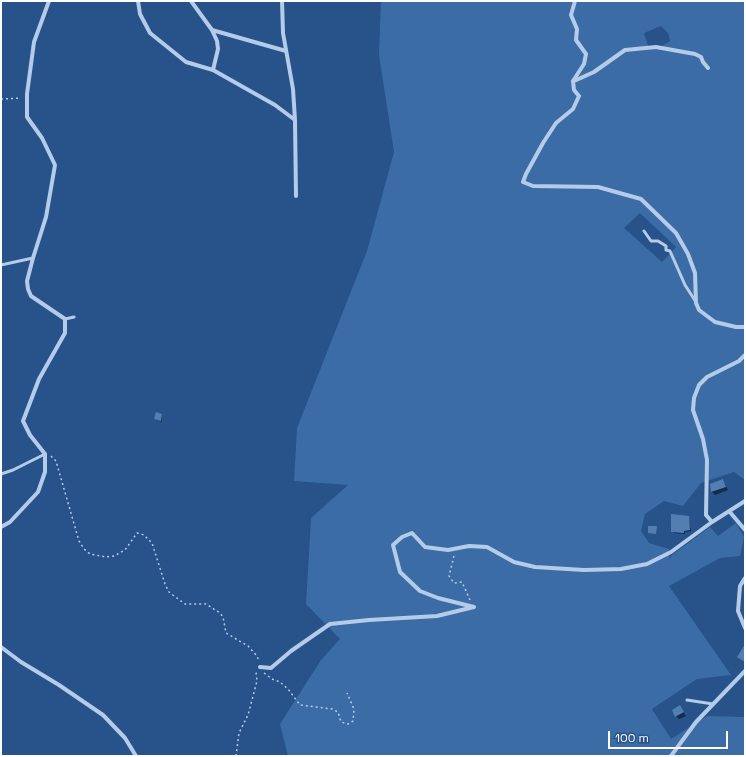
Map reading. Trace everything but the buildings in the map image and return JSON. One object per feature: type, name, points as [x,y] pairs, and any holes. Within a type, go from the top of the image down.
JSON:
[{"type":"street","points":[[1,527],[10,522],[38,492],[45,472],[45,454],[30,435],[23,421],[39,379],[65,334],[65,319],[31,296],[28,280],[33,258],[46,217],[55,165],[42,138],[27,117],[34,42],[48,1]]},
{"type":"street","points":[[138,1],[144,24],[150,33],[172,52],[186,62],[213,70],[275,105],[295,120]]},
{"type":"street","points":[[191,1],[212,30],[217,41],[218,50],[213,70]]},
{"type":"street","points":[[282,1],[286,51],[293,89],[296,196]]},
{"type":"street","points":[[575,1],[571,15],[577,29],[576,40],[586,54],[584,64],[573,81],[574,90],[579,96],[573,109],[553,128],[533,159],[523,182],[533,186],[598,187],[641,199],[676,233],[688,254],[695,273],[696,303],[699,310],[715,322],[736,327],[745,327]]},
{"type":"street","points":[[212,30],[224,32],[286,51]]},
{"type":"street","points":[[573,81],[594,72],[625,50],[656,47],[695,54],[701,57],[708,68]]},
{"type":"street","points":[[712,522],[706,515],[707,460],[703,439],[693,410],[694,398],[699,385],[707,377],[739,361],[745,355]]},
{"type":"street","points":[[474,607],[438,598],[420,591],[400,572],[393,545],[402,537],[412,533],[425,547],[448,550],[469,546],[487,547],[514,562],[535,567],[584,570],[621,569],[647,564],[671,552],[712,522],[745,501]]},
{"type":"street","points":[[729,511],[745,530]]},
{"type":"street","points":[[745,578],[740,586],[738,611],[745,628]]},
{"type":"street","points":[[260,667],[271,668],[291,651],[330,624],[437,616],[474,607]]},
{"type":"street","points":[[1,647],[21,662],[66,689],[103,715],[125,738],[136,756]]},
{"type":"street","points":[[671,756],[696,722],[745,671]]},
{"type":"lane","points":[[644,230],[651,241],[658,241],[666,246],[666,250],[670,251],[696,303]]},
{"type":"lane","points":[[1,265],[33,258]]},
{"type":"lane","points":[[65,319],[74,317]]},
{"type":"lane","points":[[1,474],[14,470],[45,454]]},
{"type":"lane","points":[[687,700],[713,704]]},
{"type":"path","points":[[1,99],[20,99],[28,94]]},
{"type":"path","points":[[45,454],[56,460],[79,541],[84,549],[90,554],[106,557],[114,556],[126,550],[137,533],[144,535],[152,543],[169,592],[184,604],[206,604],[222,615],[226,633],[252,649],[258,659],[260,667],[266,675],[280,682],[288,689],[300,705],[332,709],[338,712],[341,722],[348,724],[354,722],[354,709],[347,693]]},
{"type":"path","points":[[454,549],[454,560],[449,576],[454,583],[462,582],[474,607]]},
{"type":"path","points":[[236,756],[239,733],[248,715],[257,682],[256,671],[260,667]]},
{"type":"shaded area","points":[[381,1],[745,1],[745,480],[734,472],[701,483],[683,506],[664,501],[645,514],[641,531],[649,543],[669,549],[669,559],[672,555],[710,527],[718,536],[736,523],[744,537],[740,556],[720,558],[669,586],[731,675],[697,679],[652,709],[671,739],[707,716],[745,717],[745,756],[288,756],[280,724],[321,660],[340,639],[306,604],[311,518],[348,485],[294,481],[297,428],[367,251],[394,152],[379,55]],"holes":[[[661,26],[668,33],[670,41],[656,50],[648,46],[644,33]],[[640,213],[676,247],[662,262],[624,228]]]}]
